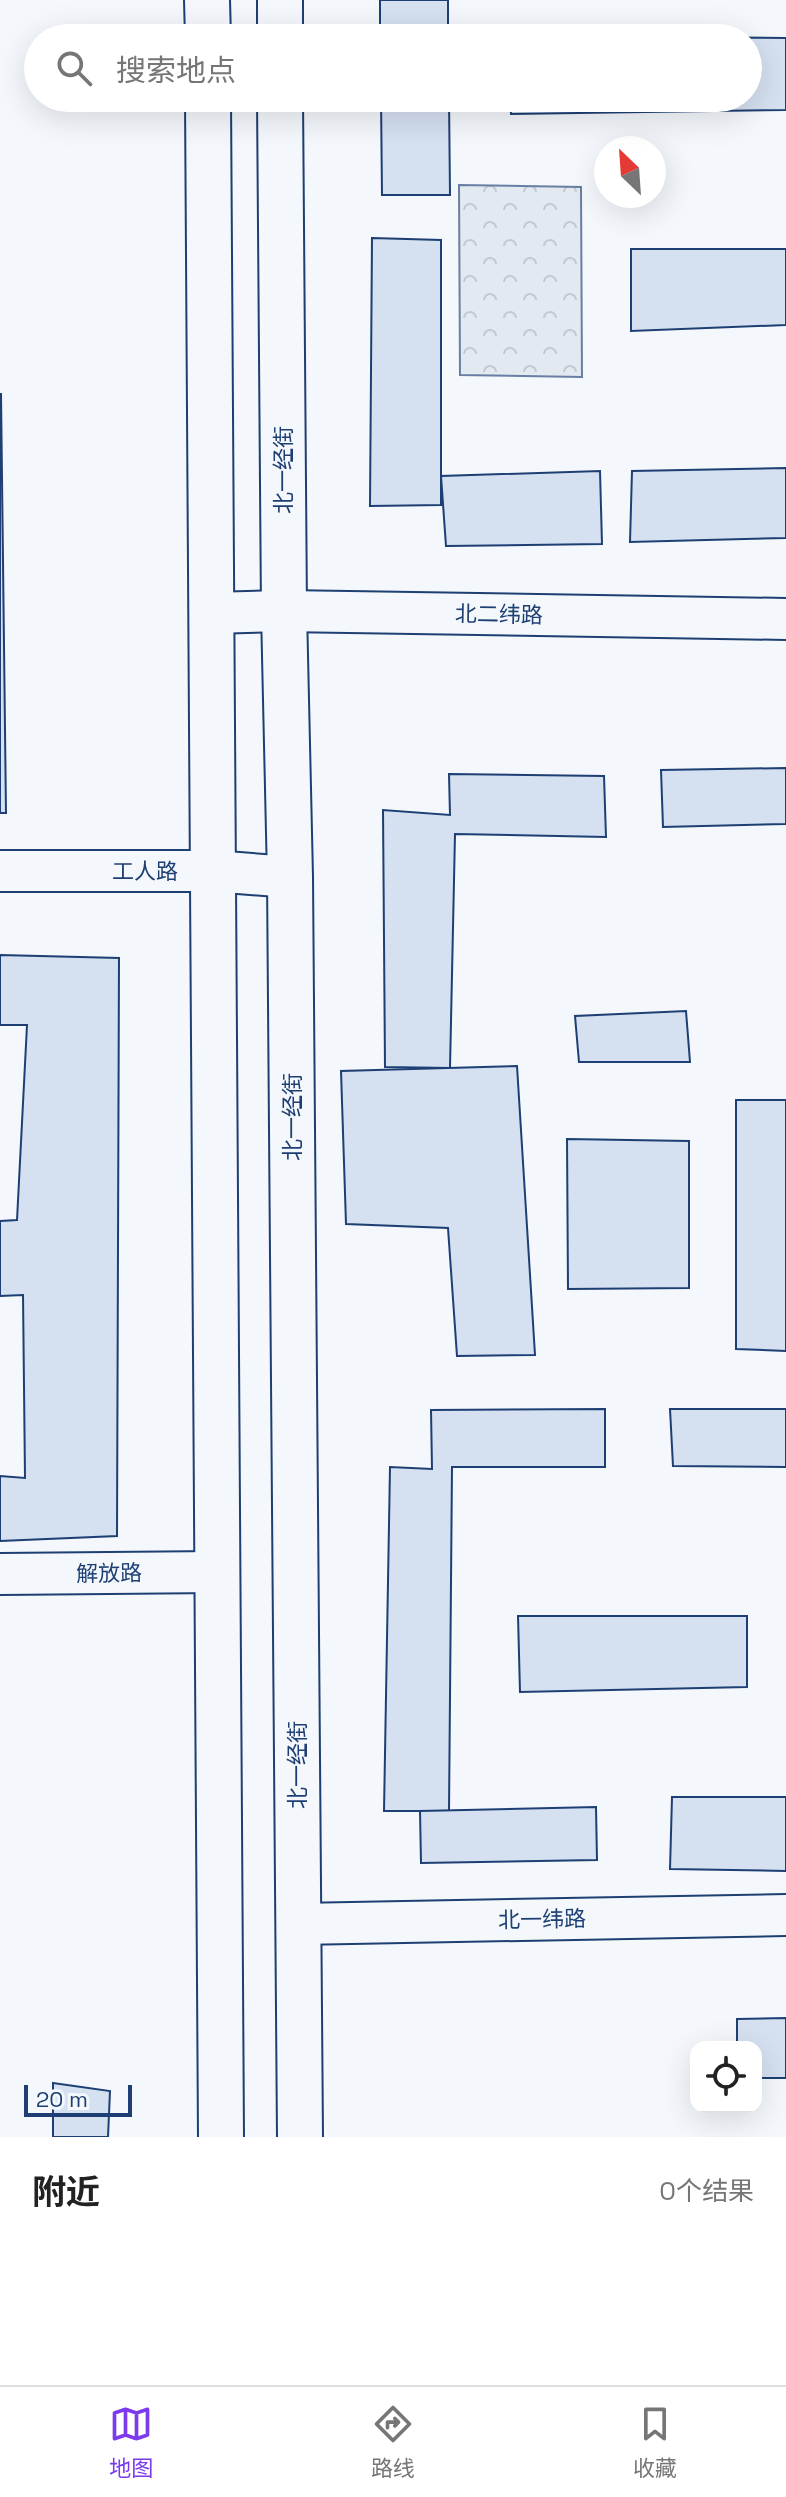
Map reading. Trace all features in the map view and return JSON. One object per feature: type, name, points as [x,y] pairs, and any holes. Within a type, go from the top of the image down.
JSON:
[{"type":"highway","points":[[207,0],[208,24]]},
{"type":"highway","points":[[280,0],[280,24]]},
{"type":"highway","points":[[208,112],[221,2137]]},
{"type":"highway","name":"北一经街","points":[[280,112],[300,2137]]},
{"type":"street","name":"北二纬路","points":[[211,613],[284,611],[786,619]]},
{"type":"street","name":"工人路","points":[[0,871],[213,871],[290,877]]},
{"type":"street","name":"解放路","points":[[0,1574],[217,1572]]},
{"type":"street","name":"北一纬路","points":[[298,1924],[786,1915]]},
{"type":"green space","points":[[459,185],[581,187],[582,377],[460,375]]},
{"type":"building","points":[[380,0],[448,0],[448,24],[380,24]]},
{"type":"building","points":[[762,38],[786,38],[786,110],[762,110]]},
{"type":"building","points":[[381,112],[449,112],[450,195],[382,195]]},
{"type":"building","points":[[511,112],[648,112],[511,114]]},
{"type":"building","points":[[372,238],[441,240],[441,505],[370,506]]},
{"type":"building","points":[[631,249],[786,249],[786,325],[631,331]]},
{"type":"building","points":[[1,394],[6,813],[0,813]]},
{"type":"building","points":[[786,468],[786,538],[630,542],[632,471]]},
{"type":"building","points":[[600,471],[602,544],[446,546],[441,476]]},
{"type":"building","points":[[786,768],[786,824],[663,827],[661,770]]},
{"type":"building","points":[[449,774],[604,776],[606,837],[455,834],[450,1068],[385,1067],[383,810],[450,815]]},
{"type":"building","points":[[0,955],[119,958],[117,1536],[0,1541],[0,1476],[25,1478],[23,1295],[0,1296],[0,1221],[17,1220],[27,1025],[0,1025]]},
{"type":"building","points":[[686,1011],[690,1062],[579,1062],[575,1016]]},
{"type":"building","points":[[517,1066],[535,1355],[457,1356],[448,1228],[346,1224],[341,1071]]},
{"type":"building","points":[[736,1100],[786,1100],[786,1351],[736,1349]]},
{"type":"building","points":[[567,1139],[689,1141],[689,1288],[568,1289]]},
{"type":"building","points":[[605,1409],[605,1467],[452,1467],[449,1811],[384,1811],[390,1467],[432,1469],[431,1410]]},
{"type":"building","points":[[670,1409],[786,1409],[786,1467],[673,1466]]},
{"type":"building","points":[[518,1616],[747,1616],[747,1687],[520,1692]]},
{"type":"building","points":[[672,1797],[786,1797],[786,1871],[670,1869]]},
{"type":"building","points":[[596,1807],[597,1860],[421,1863],[420,1811]]},
{"type":"building","points":[[786,2018],[786,2078],[762,2078],[762,2041],[737,2041],[737,2019]]},
{"type":"building","points":[[53,2083],[110,2091],[108,2137],[53,2137]]}]
